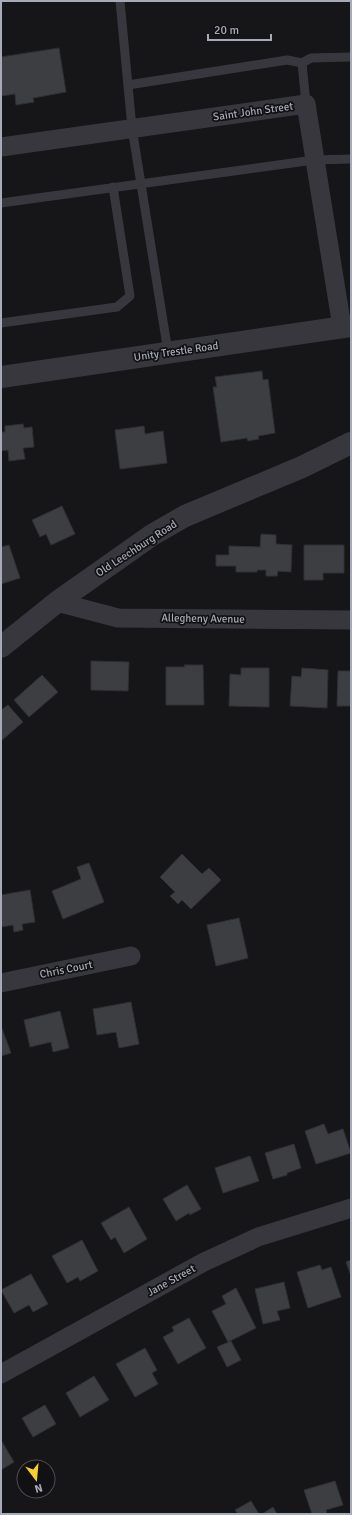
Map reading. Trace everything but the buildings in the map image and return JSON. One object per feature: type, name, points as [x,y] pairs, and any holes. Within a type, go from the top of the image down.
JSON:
[{"type":"street","name":"Saint John Street","points":[[1,147],[306,104],[314,160],[347,326]]},
{"type":"street","name":"Unity Trestle Road","points":[[1,377],[347,326]]},
{"type":"street","name":"Old Leechburg Road","points":[[1,647],[57,602],[152,535],[186,516],[302,467],[351,443]]},
{"type":"street","name":"Allegheny Avenue","points":[[57,602],[118,618],[351,620]]},
{"type":"street","name":"Chris Court","points":[[1,983],[131,956]]},
{"type":"street","name":"Jane Street","points":[[1,1374],[204,1262],[258,1237],[351,1208]]},
{"type":"lane","points":[[120,1],[132,128],[168,352]]},
{"type":"lane","points":[[128,85],[287,60],[302,62],[311,58],[351,57]]},
{"type":"lane","points":[[302,62],[306,104]]},
{"type":"lane","points":[[1,203],[314,160],[351,159]]},
{"type":"lane","points":[[1,323],[117,307],[130,296],[114,187]]}]
